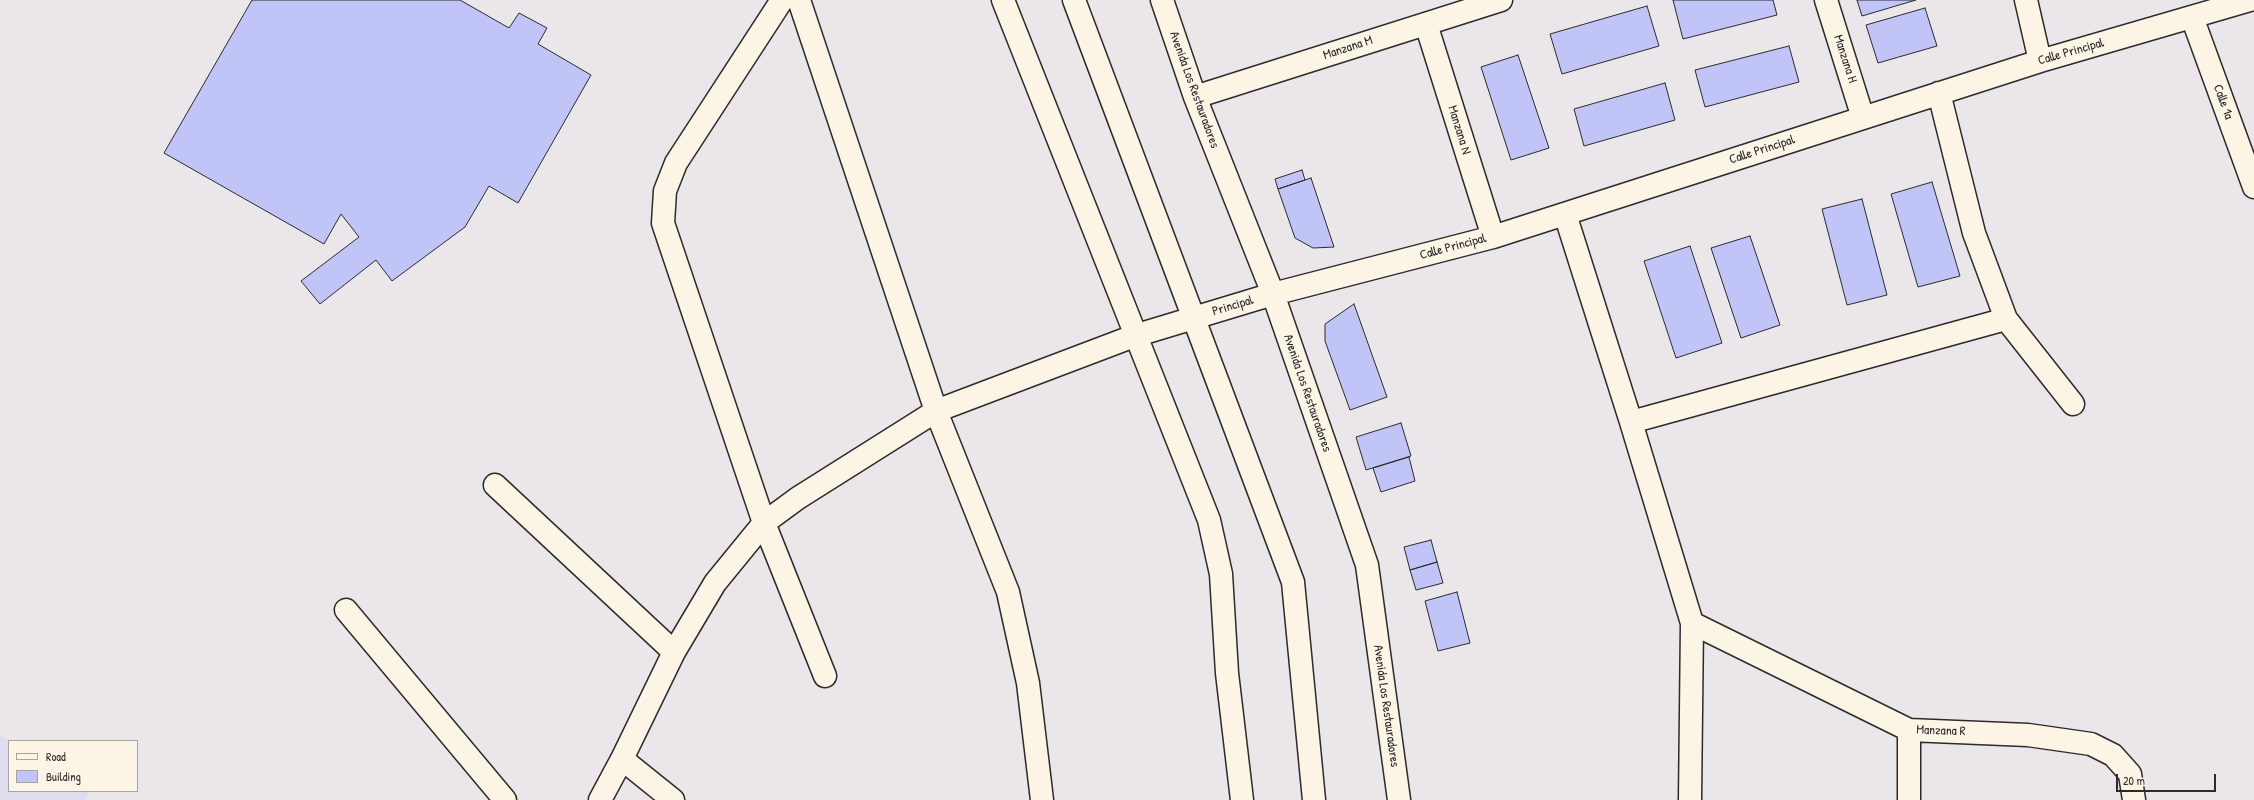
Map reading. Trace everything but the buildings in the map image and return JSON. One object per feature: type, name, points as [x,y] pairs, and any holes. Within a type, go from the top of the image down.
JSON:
[{"type":"street","points":[[782,0],[676,163],[665,191],[663,223],[764,523],[825,676]]},
{"type":"street","points":[[799,0],[936,411],[1008,592],[1028,683],[1042,800]]},
{"type":"street","points":[[1003,0],[1134,336],[1208,520],[1221,574],[1227,673],[1242,800]]},
{"type":"street","points":[[1074,0],[1293,582],[1314,800]]},
{"type":"street","name":"Avenida Los Restauradores","points":[[1162,0],[1195,97],[1273,294],[1367,565],[1399,800]]},
{"type":"street","name":"Manzana M","points":[[1195,97],[1501,0]]},
{"type":"street","name":"Manzana H","points":[[1826,0],[1863,118]]},
{"type":"street","points":[[2026,0],[2040,61]]},
{"type":"street","name":"Calle Principal","points":[[1273,294],[1493,237],[2040,61],[2250,0]]},
{"type":"street","name":"Calle 1a","points":[[2192,17],[2254,188]]},
{"type":"street","name":"Manzana N","points":[[1426,24],[1493,237]]},
{"type":"street","points":[[1939,93],[1974,233],[2006,319],[2072,404]]},
{"type":"street","points":[[1565,214],[1631,422],[1692,624],[1690,800]]},
{"type":"street","name":"Principal","points":[[600,800],[622,759],[674,652],[715,583],[764,523],[798,498],[936,411],[1134,336],[1273,294]]},
{"type":"street","points":[[1631,422],[2006,319]]},
{"type":"street","points":[[495,485],[674,652]]},
{"type":"street","points":[[346,610],[505,800]]},
{"type":"street","name":"Manzana R","points":[[1692,624],[1909,730],[2028,735],[2091,744],[2113,755],[2130,774],[2134,800]]},
{"type":"street","points":[[1908,800],[1909,730]]},
{"type":"street","points":[[622,759],[673,800]]},
{"type":"shaded area","points":[[0,736],[10,740],[8,740],[8,792],[89,792],[85,800],[0,800]]}]
